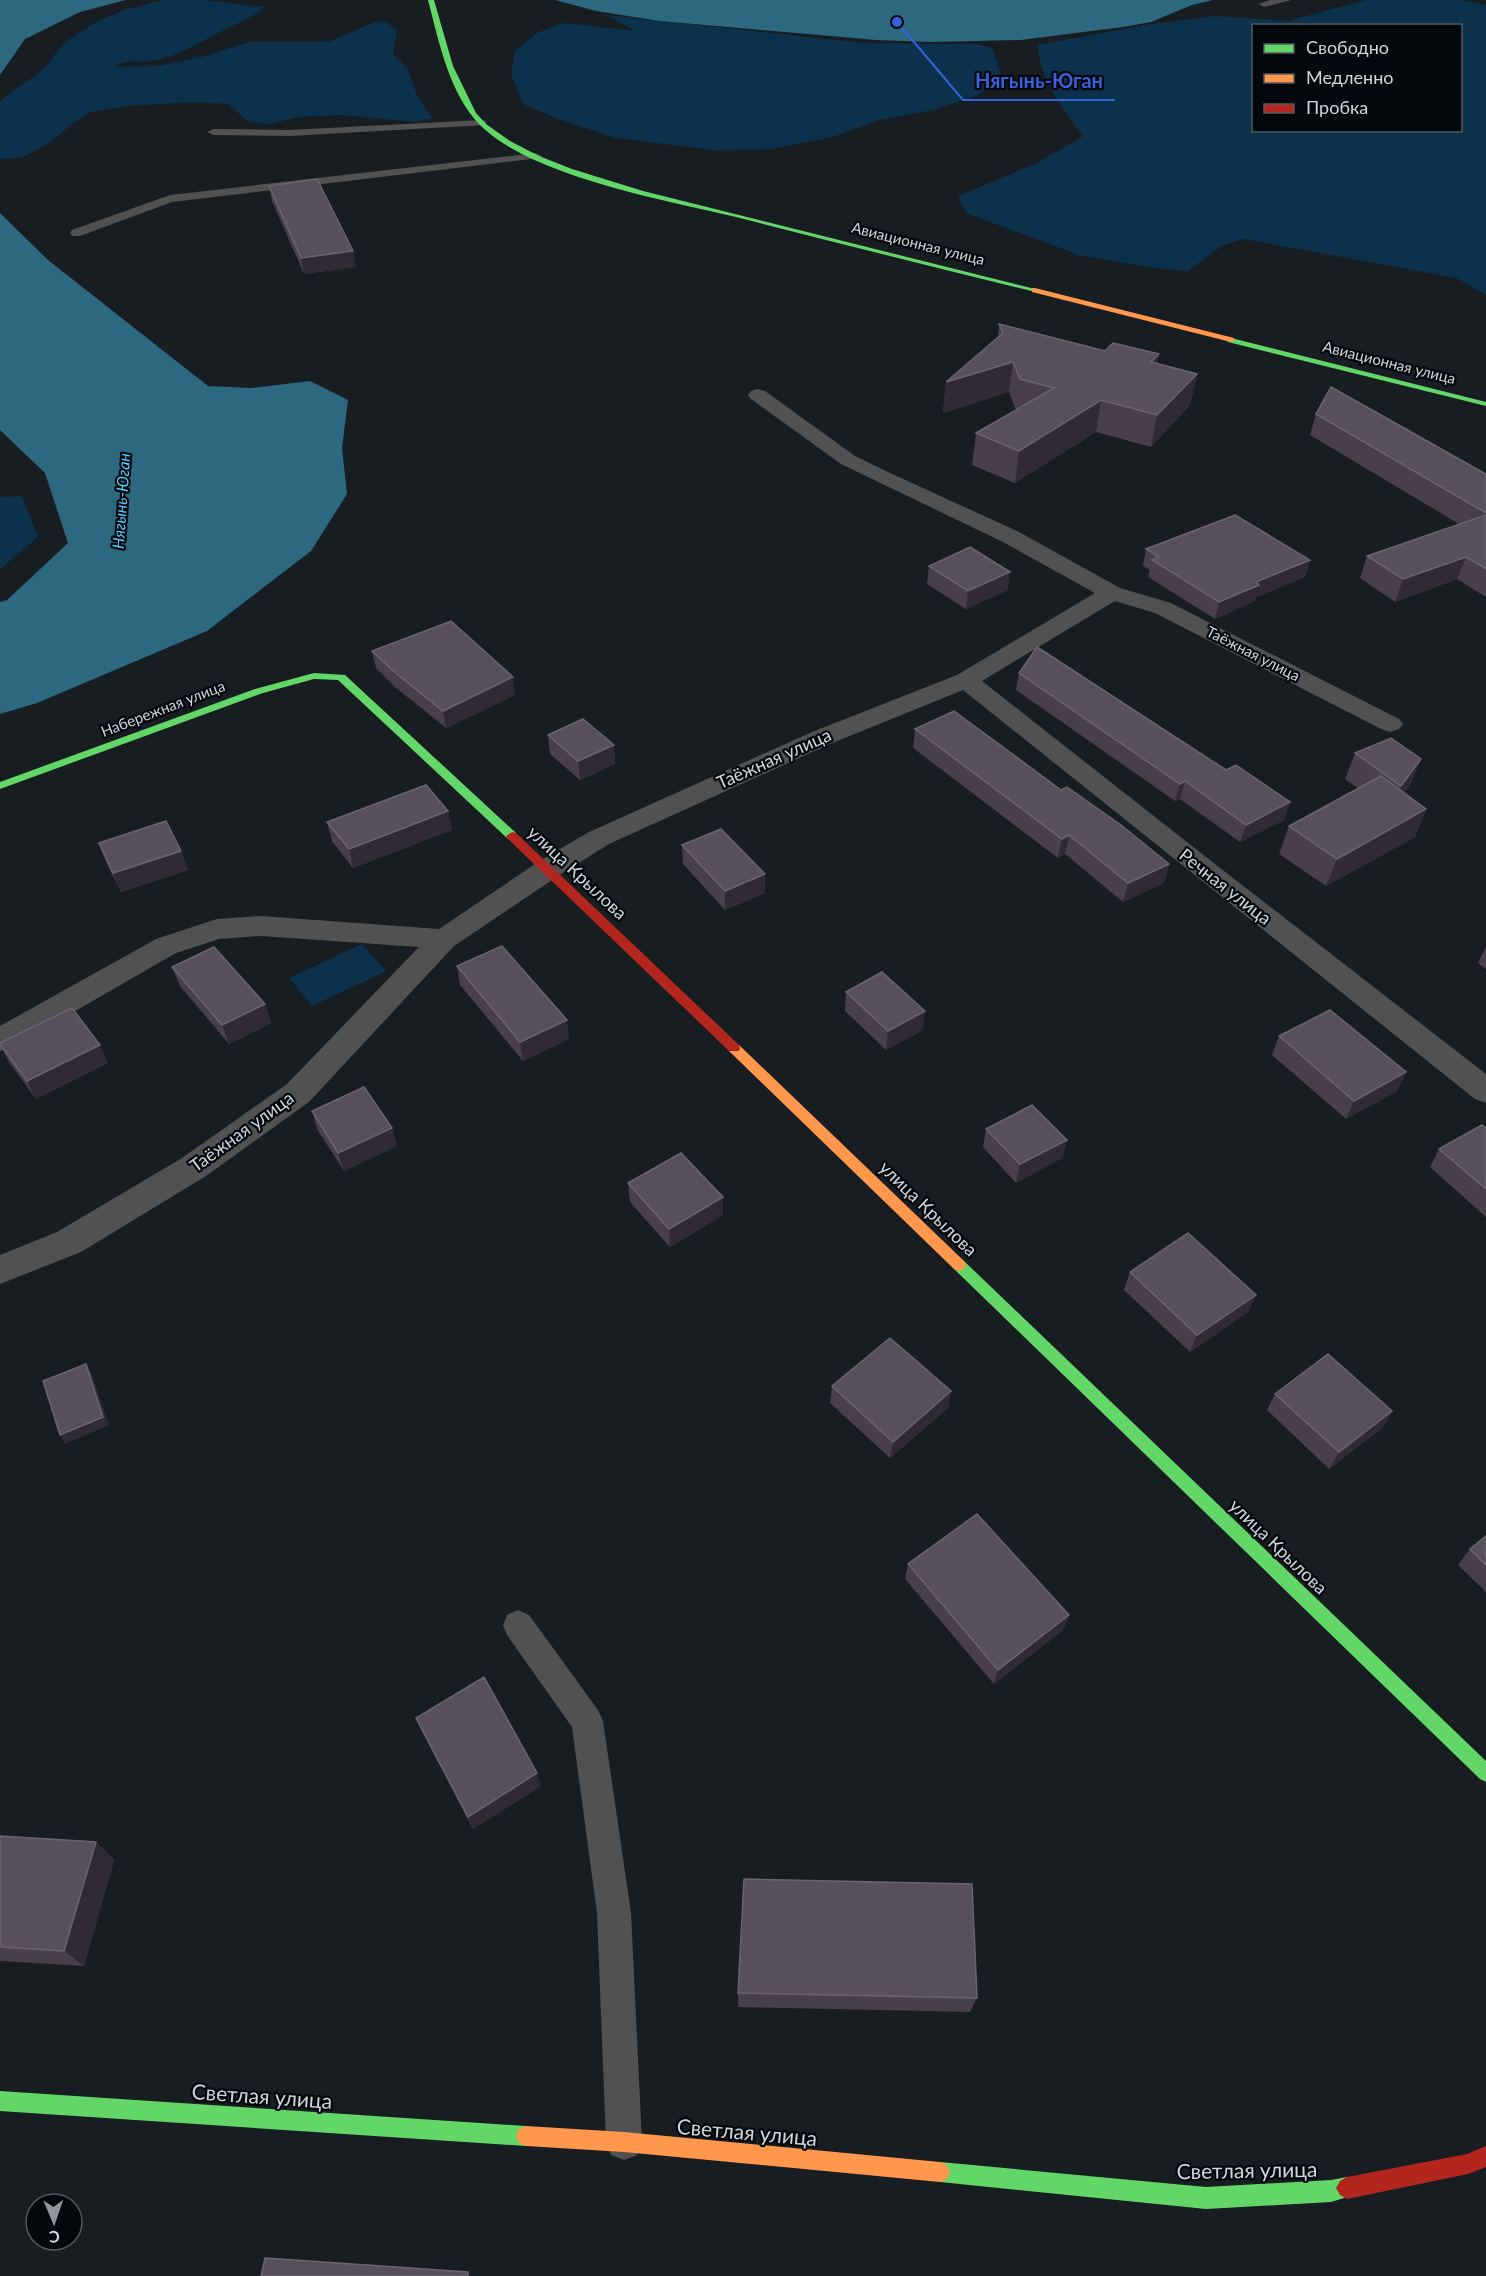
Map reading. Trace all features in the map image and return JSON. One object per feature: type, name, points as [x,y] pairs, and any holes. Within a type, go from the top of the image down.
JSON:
[{"type":"street","name":"Авиационная улица","points":[[431,0],[459,83],[482,123],[536,156],[579,173],[637,190],[1486,404]]},
{"type":"street","name":"Таёжная улица","points":[[758,395],[848,460],[880,477],[1011,537],[1112,593],[1163,608],[1390,724]]},
{"type":"street","name":"Таёжная улица","points":[[0,1270],[69,1242],[98,1225],[194,1167],[298,1093],[444,939],[483,915],[548,869],[610,833],[821,738],[966,680],[1112,593]]},
{"type":"street","name":"Набережная улица","points":[[0,786],[259,691],[314,676],[340,677]]},
{"type":"street","name":"улица Крылова","points":[[340,677],[548,869],[1486,1773]]},
{"type":"street","name":"Речная улица","points":[[966,680],[1486,1091]]},
{"type":"street","points":[[0,1040],[166,946],[217,929],[261,926],[444,939]]},
{"type":"street","name":"Светлая улица","points":[[0,2101],[624,2142],[1206,2198],[1331,2191],[1468,2164],[1486,2156]]},
{"type":"lane","points":[[1264,4],[1286,0]]},
{"type":"lane","points":[[213,132],[313,132],[482,123]]},
{"type":"lane","points":[[76,233],[170,199],[536,156]]},
{"type":"lane","points":[[518,1624],[587,1721],[615,1913],[624,2142]]},
{"type":"shaded area","points":[[165,0],[202,0],[265,7],[178,53],[151,61],[123,63],[115,67],[157,66],[198,58],[249,42],[328,42],[377,21],[388,23],[397,31],[393,54],[408,69],[417,95],[432,118],[414,122],[341,115],[297,117],[271,124],[249,122],[228,104],[193,102],[129,106],[91,112],[52,141],[24,157],[0,159],[0,103],[4,98],[40,72],[64,44],[88,27],[125,10]]},
{"type":"shaded area","points":[[1366,0],[1460,0],[1486,5],[1486,295],[1456,278],[1244,239],[1223,245],[1188,271],[1153,268],[1079,255],[966,213],[958,196],[1037,163],[1083,136],[1048,84],[1043,73],[1037,45],[1151,24],[1215,16],[1288,21]]},
{"type":"shaded area","points":[[606,15],[862,43],[977,44],[993,49],[1001,76],[978,95],[933,110],[879,120],[833,137],[772,149],[712,150],[616,138],[558,119],[523,104],[511,74],[515,51],[537,33],[563,23],[636,31]]},
{"type":"shaded area","points":[[22,496],[38,537],[0,569],[0,497]]},
{"type":"shaded area","points":[[362,944],[386,971],[312,1006],[289,978]]},
{"type":"water","points":[[0,0],[126,0],[80,12],[25,39],[0,75]]},
{"type":"water","points":[[555,0],[1213,0],[1192,5],[1151,22],[1123,27],[1021,40],[932,42],[876,40],[660,21],[596,11]]},
{"type":"water","points":[[0,213],[48,260],[208,386],[251,388],[310,381],[348,400],[342,448],[347,494],[311,551],[207,631],[37,703],[0,714],[0,602],[7,600],[68,543],[45,473],[0,430]]},
{"type":"building","points":[[317,179],[353,251],[301,258],[269,186]]},
{"type":"building","points":[[999,324],[1105,351],[1113,343],[1159,354],[1151,362],[1197,374],[1157,415],[1101,400],[1019,451],[976,433],[1054,388],[1020,379],[1013,362],[946,382],[1003,333]]},
{"type":"building","points":[[1331,387],[1486,474],[1486,513],[1316,414]]},
{"type":"building","points":[[1235,515],[1310,560],[1256,582],[1259,585],[1219,602],[1152,560],[1159,557],[1146,549]]},
{"type":"building","points":[[1486,515],[1486,569],[1466,557],[1403,579],[1367,556]]},
{"type":"building","points":[[970,547],[1010,572],[968,591],[929,566]]},
{"type":"building","points":[[451,621],[513,677],[443,711],[372,651]]},
{"type":"building","points":[[1037,647],[1226,770],[1236,765],[1290,802],[1246,825],[1185,781],[1180,784],[1019,673]]},
{"type":"building","points":[[954,711],[1061,790],[1067,787],[1121,825],[1169,864],[1128,883],[1069,835],[1062,839],[915,729]]},
{"type":"building","points":[[583,719],[614,745],[578,761],[548,735]]},
{"type":"building","points":[[1391,738],[1421,759],[1401,786],[1355,753]]},
{"type":"building","points":[[1381,776],[1426,809],[1337,859],[1289,826]]},
{"type":"building","points":[[426,785],[448,811],[349,849],[327,822]]},
{"type":"building","points":[[166,821],[181,851],[113,873],[99,843]]},
{"type":"building","points":[[721,829],[765,874],[725,891],[682,845]]},
{"type":"building","points":[[502,946],[567,1020],[520,1042],[457,966]]},
{"type":"building","points":[[214,947],[265,1004],[222,1025],[172,967]]},
{"type":"building","points":[[882,972],[925,1011],[888,1031],[846,992]]},
{"type":"building","points":[[72,1008],[100,1045],[27,1081],[0,1043]]},
{"type":"building","points":[[1330,1010],[1406,1072],[1354,1101],[1279,1036]]},
{"type":"building","points":[[364,1087],[392,1128],[338,1153],[312,1111]]},
{"type":"building","points":[[1032,1105],[1067,1140],[1020,1164],[986,1129]]},
{"type":"building","points":[[1482,1125],[1486,1128],[1486,1189],[1439,1149]]},
{"type":"building","points":[[681,1153],[723,1197],[669,1229],[628,1183]]},
{"type":"building","points":[[1188,1233],[1256,1295],[1197,1335],[1130,1272]]},
{"type":"building","points":[[890,1338],[951,1391],[893,1442],[832,1386]]},
{"type":"building","points":[[1328,1354],[1392,1411],[1339,1452],[1275,1394]]},
{"type":"building","points":[[86,1364],[103,1417],[60,1435],[43,1381]]},
{"type":"building","points":[[977,1514],[1069,1615],[998,1670],[908,1564]]},
{"type":"building","points":[[1486,1536],[1486,1565],[1470,1549]]},
{"type":"building","points":[[484,1677],[537,1773],[468,1817],[416,1718]]},
{"type":"building","points":[[0,1836],[96,1842],[64,1951],[0,1947]]},
{"type":"building","points":[[744,1879],[972,1884],[977,1998],[738,1993]]},
{"type":"building","points":[[265,2258],[468,2272],[468,2276],[261,2276]]},
{"type":"traffic: fast","points":[[431,0],[450,66],[474,114],[484,125],[508,142],[537,158],[570,171],[641,192],[1035,290]]},
{"type":"traffic: fast","points":[[1231,340],[1486,404]]},
{"type":"traffic: fast","points":[[0,786],[259,691],[314,676],[341,677],[512,836]]},
{"type":"traffic: fast","points":[[959,1265],[1486,1773]]},
{"type":"traffic: fast","points":[[0,2101],[526,2136]]},
{"type":"traffic: fast","points":[[940,2172],[1206,2198],[1331,2191],[1347,2188]]},
{"type":"traffic: slow","points":[[1035,290],[1231,340]]},
{"type":"traffic: slow","points":[[734,1048],[959,1265]]},
{"type":"traffic: slow","points":[[526,2136],[624,2142],[940,2172]]},
{"type":"traffic: jam","points":[[512,836],[734,1048]]},
{"type":"traffic: jam","points":[[1347,2188],[1468,2164],[1486,2156]]},
{"type":"place","name":"Нягынь-Юган","points":[[897,22]]}]
